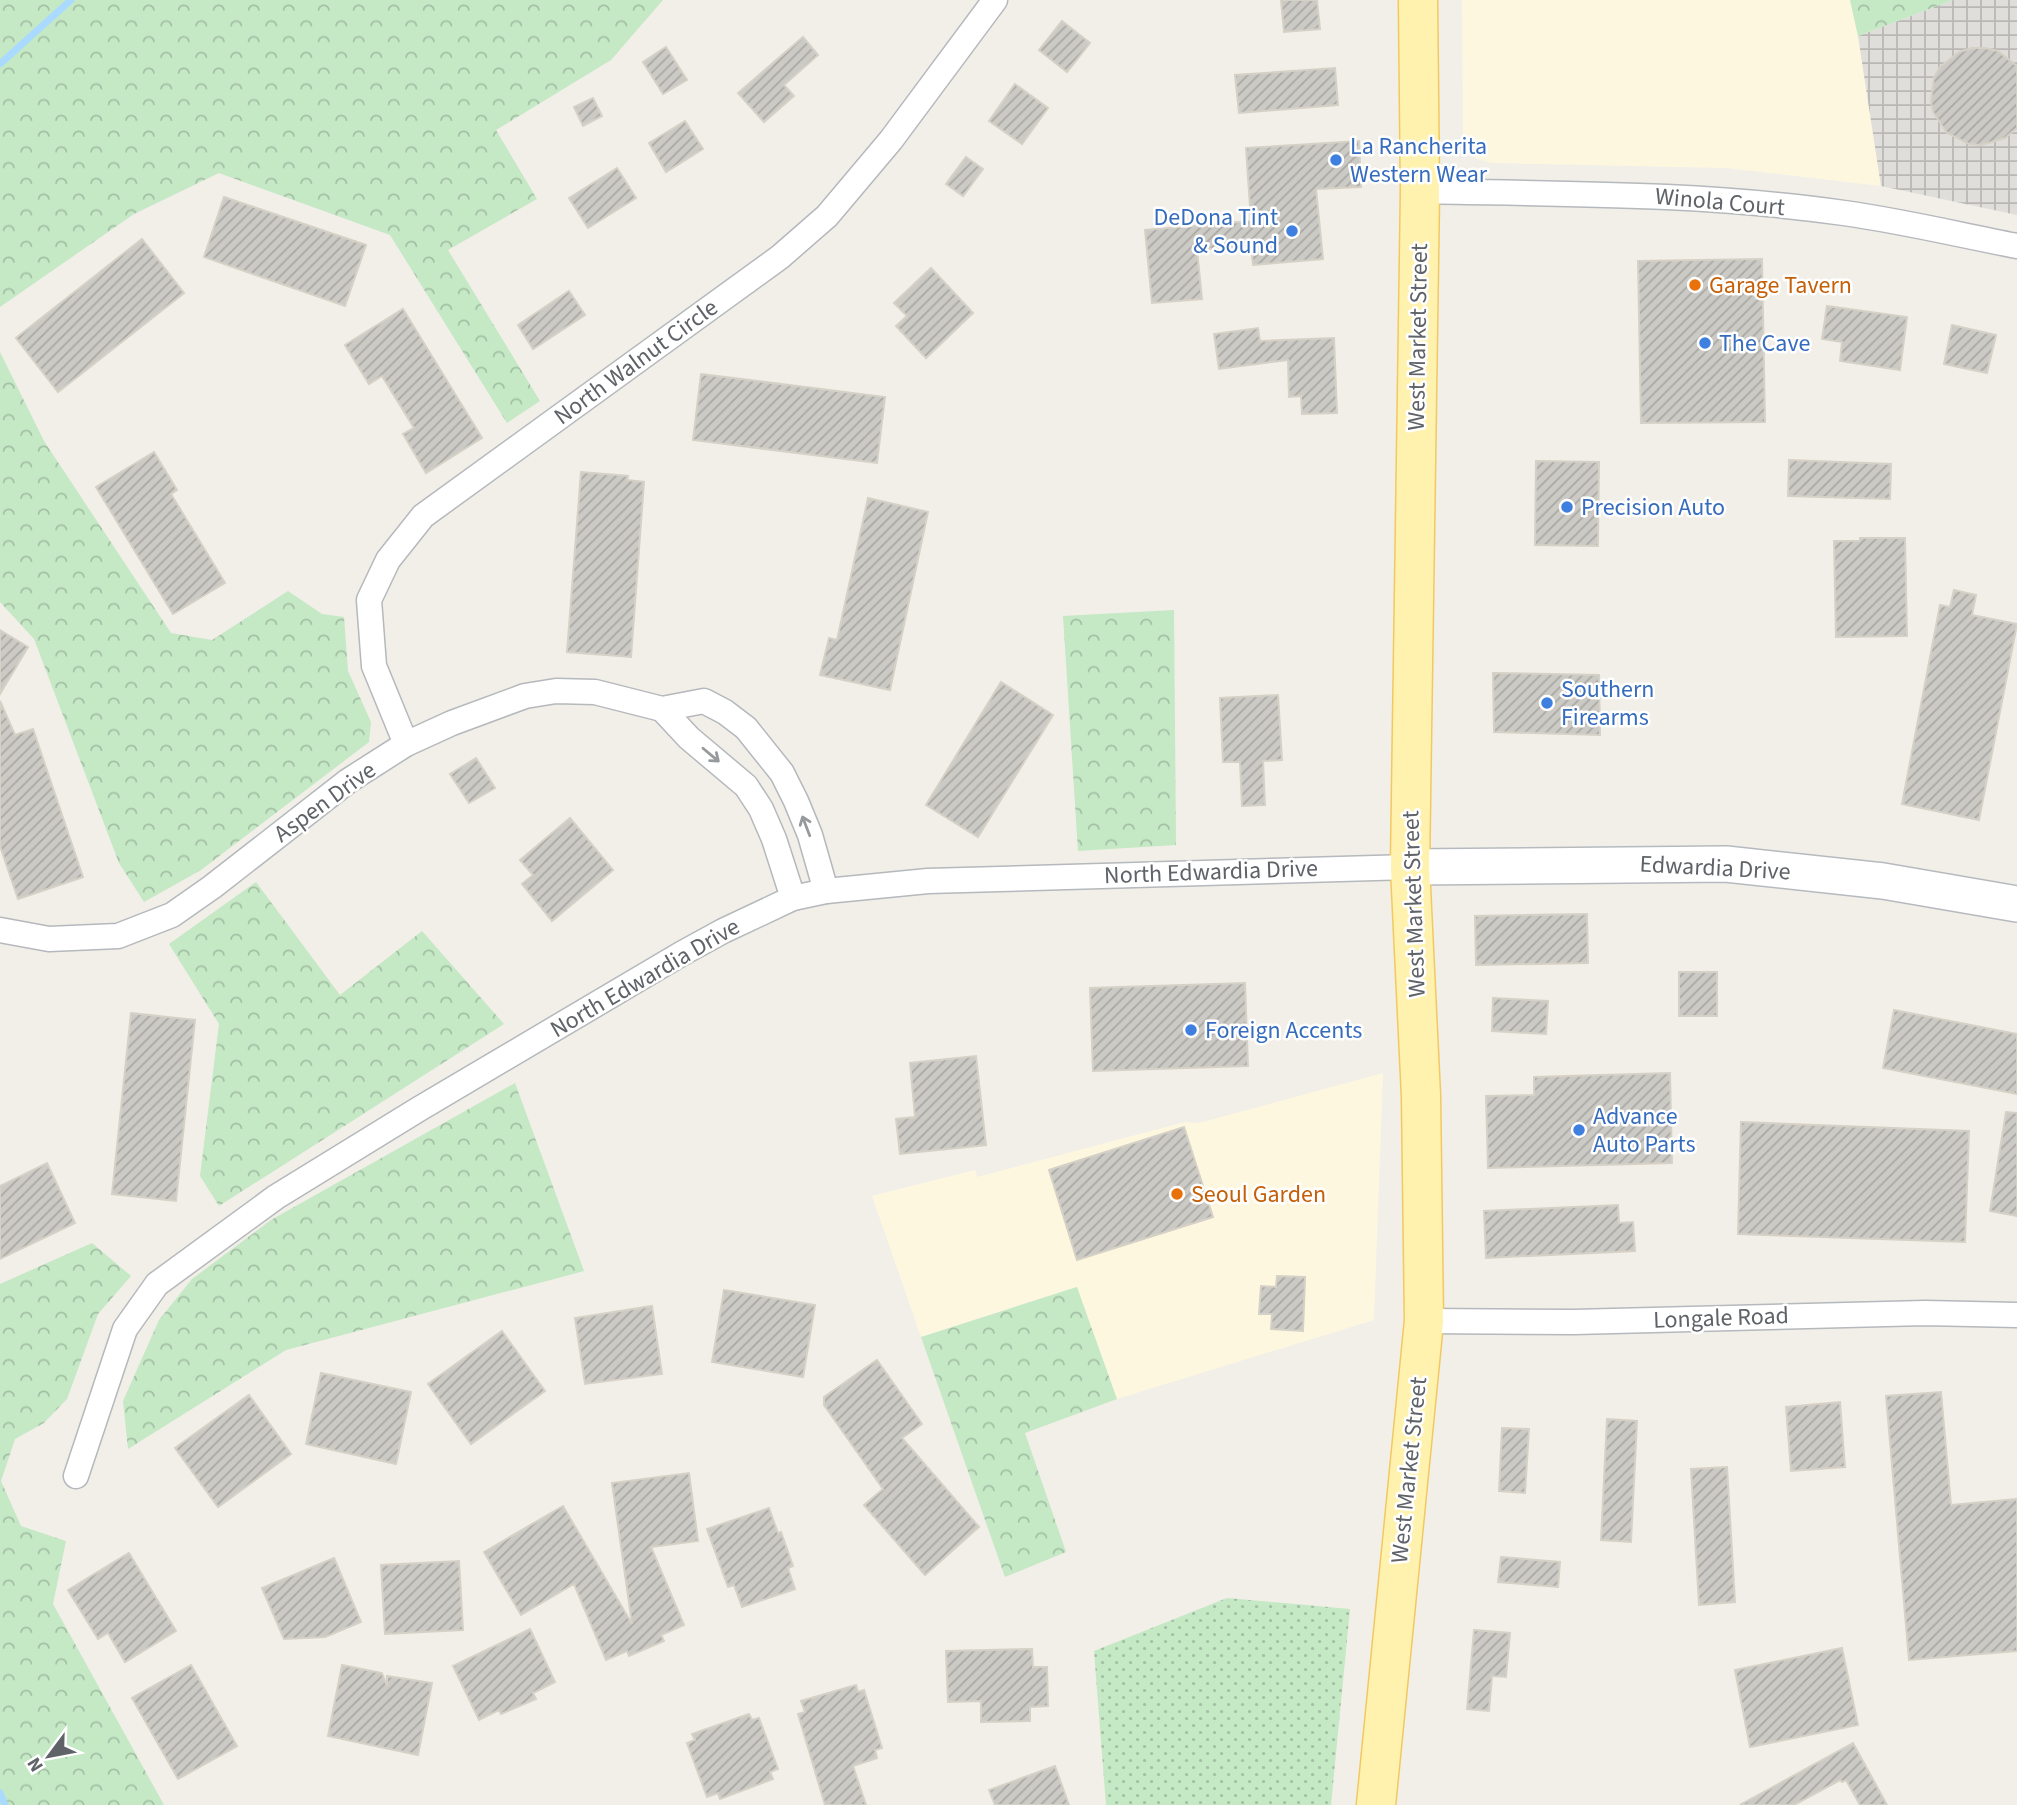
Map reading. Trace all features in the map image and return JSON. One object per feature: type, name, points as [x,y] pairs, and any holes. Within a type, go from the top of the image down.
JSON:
[{"type":"main road","name":"West Market Street","points":[[1376,1805],[1424,1321],[1421,1096],[1410,867],[1420,191],[1418,0]]},
{"type":"main road","name":"Edwardia Drive","points":[[1410,867],[1726,864],[1882,881],[2017,904]]},
{"type":"street","name":"North Walnut Circle","points":[[406,744],[374,666],[369,600],[388,560],[406,535],[423,516],[780,257],[827,216],[891,140],[995,0]]},
{"type":"street","name":"Winola Court","points":[[1420,191],[1654,196],[1716,200],[1845,213],[2017,246]]},
{"type":"street","name":"Aspen Drive","points":[[0,930],[49,939],[118,936],[172,915],[348,781],[406,744],[452,723],[524,696],[556,691],[595,692],[662,709],[704,701],[725,712],[746,728],[782,773],[810,835],[826,891]]},
{"type":"street","points":[[662,709],[689,738],[746,786],[761,809],[775,839],[793,898]]},
{"type":"street","name":"North Edwardia Drive","points":[[76,1476],[125,1329],[157,1284],[252,1213],[419,1109],[691,948],[793,898],[826,891],[928,881],[1410,867]]},
{"type":"street","name":"Longale Road","points":[[1424,1321],[1574,1322],[1925,1313],[2017,1315]]},
{"type":"shaded area","points":[[1462,0],[1850,0],[1881,186],[1726,168],[1492,163],[1477,159],[1469,152],[1463,137]]},
{"type":"shaded area","points":[[1953,0],[2017,0],[2017,215],[1881,186],[1858,36]]},
{"type":"shaded area","points":[[1383,1073],[1374,1320],[1117,1399],[1076,1287],[921,1337],[872,1196],[975,1170],[977,1177],[1185,1122],[1199,1123]]},
{"type":"green space","points":[[0,0],[663,0],[611,60],[496,130],[537,199],[448,250],[540,401],[507,423],[390,235],[219,173],[134,214],[0,307]]},
{"type":"green space","points":[[1850,0],[1953,0],[1858,36]]},
{"type":"green space","points":[[0,352],[44,441],[171,633],[212,640],[288,591],[322,614],[344,617],[348,671],[371,722],[369,742],[201,870],[144,902],[119,863],[34,639],[0,602]]},
{"type":"green space","points":[[1174,610],[1176,845],[1078,851],[1063,616]]},
{"type":"green space","points":[[256,882],[340,995],[422,931],[504,1024],[219,1206],[200,1176],[219,1024],[169,944]]},
{"type":"green space","points":[[515,1083],[584,1271],[286,1350],[128,1449],[123,1401],[159,1320],[192,1279],[271,1220]]},
{"type":"green space","points":[[92,1243],[131,1276],[98,1314],[67,1399],[44,1423],[15,1439],[1,1481],[21,1526],[66,1541],[53,1604],[164,1805],[0,1805],[0,1284]]},
{"type":"green space","points":[[1077,1287],[1117,1399],[1025,1433],[1066,1552],[1005,1577],[921,1337]]},
{"type":"green space","points":[[1227,1598],[1350,1609],[1331,1805],[1106,1805],[1094,1651]]},
{"type":"building","points":[[1281,0],[1317,0],[1320,29],[1284,32]]},
{"type":"building","points":[[1062,21],[1090,43],[1067,72],[1039,50]]},
{"type":"building","points":[[803,37],[818,55],[784,85],[794,96],[764,122],[738,93]]},
{"type":"building","points":[[666,47],[687,80],[663,94],[643,62]]},
{"type":"building","points":[[1972,48],[1998,51],[2017,66],[2017,128],[2005,138],[1982,145],[1969,144],[1947,133],[1933,112],[1931,101],[1934,77],[1940,67],[1959,52]]},
{"type":"building","points":[[1335,68],[1338,105],[1239,113],[1235,75]]},
{"type":"building","points":[[1015,84],[1048,108],[1022,144],[989,121]]},
{"type":"building","points":[[593,98],[602,116],[583,126],[574,107]]},
{"type":"building","points":[[685,121],[703,149],[666,172],[649,143]]},
{"type":"building","points":[[1359,141],[1361,187],[1316,189],[1323,259],[1253,265],[1251,246],[1197,250],[1202,299],[1152,303],[1145,230],[1251,221],[1246,148]]},
{"type":"building","points":[[966,157],[983,169],[963,196],[946,184]]},
{"type":"building","points":[[617,168],[636,198],[588,228],[569,198]]},
{"type":"building","points":[[224,197],[366,245],[345,306],[204,257]]},
{"type":"building","points":[[142,239],[184,293],[58,392],[16,338]]},
{"type":"building","points":[[1762,259],[1765,422],[1641,423],[1638,261]]},
{"type":"building","points":[[931,268],[973,313],[926,358],[896,326],[907,316],[894,303]]},
{"type":"building","points":[[569,291],[585,315],[533,349],[518,325]]},
{"type":"building","points":[[1827,306],[1907,317],[1900,370],[1840,361],[1842,342],[1822,339]]},
{"type":"building","points":[[403,309],[482,438],[426,473],[403,434],[414,428],[382,376],[369,384],[345,345]]},
{"type":"building","points":[[1952,325],[1996,335],[1987,373],[1944,364]]},
{"type":"building","points":[[1258,328],[1260,341],[1334,338],[1337,413],[1302,414],[1301,396],[1289,397],[1288,360],[1219,369],[1214,334]]},
{"type":"building","points":[[701,374],[885,397],[877,463],[693,440]]},
{"type":"building","points":[[154,452],[177,490],[171,494],[225,583],[173,614],[96,487]]},
{"type":"building","points":[[1789,460],[1891,464],[1890,499],[1788,496]]},
{"type":"building","points":[[1536,461],[1599,462],[1598,546],[1535,545]]},
{"type":"building","points":[[581,472],[628,476],[627,480],[644,482],[631,657],[567,652]]},
{"type":"building","points":[[868,498],[928,512],[890,690],[820,675],[829,638],[837,640]]},
{"type":"building","points":[[1860,538],[1905,538],[1907,636],[1836,637],[1834,541],[1860,541]]},
{"type":"building","points":[[1954,590],[1976,595],[1972,615],[2017,624],[1979,820],[1902,804],[1940,605],[1950,607]]},
{"type":"building","points":[[0,630],[28,647],[0,694]]},
{"type":"building","name":"Southern Firearms","points":[[1493,673],[1599,675],[1600,735],[1494,732]]},
{"type":"building","points":[[1001,682],[1053,715],[978,837],[926,805]]},
{"type":"building","points":[[1278,695],[1282,760],[1263,761],[1265,805],[1242,806],[1240,762],[1223,762],[1220,698]]},
{"type":"building","points":[[0,701],[15,735],[33,729],[83,877],[18,899],[0,846]]},
{"type":"building","points":[[476,758],[495,788],[469,803],[450,774]]},
{"type":"building","points":[[570,818],[613,870],[552,921],[522,884],[533,875],[520,860]]},
{"type":"building","points":[[1587,914],[1588,963],[1476,965],[1475,916]]},
{"type":"building","points":[[1679,972],[1717,972],[1717,1016],[1679,1016]]},
{"type":"building","points":[[1245,983],[1248,1066],[1093,1071],[1090,988]]},
{"type":"building","points":[[1493,998],[1548,1001],[1546,1034],[1492,1031]]},
{"type":"building","points":[[1894,1010],[2017,1034],[2017,1094],[1883,1068]]},
{"type":"building","points":[[131,1013],[195,1020],[176,1201],[112,1194]]},
{"type":"building","points":[[976,1056],[986,1145],[900,1154],[896,1119],[915,1117],[910,1063]]},
{"type":"building","name":"Advance Auto Parts","points":[[1670,1073],[1672,1163],[1488,1168],[1486,1096],[1534,1095],[1534,1077]]},
{"type":"building","points":[[2006,1112],[2017,1113],[2017,1216],[1990,1211]]},
{"type":"building","points":[[1741,1122],[1969,1131],[1965,1242],[1738,1234]]},
{"type":"building","points":[[1184,1127],[1213,1217],[1077,1260],[1049,1170]]},
{"type":"building","points":[[47,1163],[75,1223],[0,1259],[0,1186]]},
{"type":"building","points":[[1618,1205],[1619,1223],[1633,1222],[1635,1251],[1486,1258],[1484,1211]]},
{"type":"building","points":[[1277,1276],[1305,1277],[1303,1331],[1271,1329],[1272,1314],[1259,1314],[1261,1286],[1276,1287]]},
{"type":"building","points":[[724,1290],[815,1305],[803,1377],[712,1362]]},
{"type":"building","points":[[652,1306],[662,1374],[585,1384],[575,1318]]},
{"type":"building","points":[[502,1331],[545,1391],[471,1444],[428,1384]]},
{"type":"building","points":[[877,1360],[922,1424],[902,1438],[979,1527],[925,1575],[864,1505],[883,1489],[824,1405],[824,1397]]},
{"type":"building","points":[[321,1373],[411,1392],[396,1464],[306,1444]]},
{"type":"building","points":[[1941,1392],[1951,1505],[2017,1499],[2017,1651],[1909,1660],[1886,1396]]},
{"type":"building","points":[[249,1395],[291,1454],[218,1507],[175,1448]]},
{"type":"building","points":[[1840,1402],[1845,1467],[1791,1471],[1786,1407]]},
{"type":"building","points":[[1607,1419],[1637,1421],[1631,1542],[1601,1540]]},
{"type":"building","points":[[1502,1428],[1529,1429],[1525,1493],[1499,1491]]},
{"type":"building","points":[[1727,1467],[1735,1602],[1699,1605],[1691,1469]]},
{"type":"building","points":[[689,1473],[698,1541],[651,1547],[684,1625],[661,1635],[664,1641],[629,1656],[627,1651],[606,1660],[574,1584],[521,1615],[484,1552],[563,1506],[632,1624],[612,1483]]},
{"type":"building","points":[[769,1508],[793,1566],[788,1568],[795,1589],[742,1607],[734,1585],[728,1587],[707,1529]]},
{"type":"building","points":[[129,1553],[176,1631],[125,1662],[108,1633],[98,1639],[68,1590]]},
{"type":"building","points":[[1501,1557],[1560,1562],[1558,1587],[1498,1582]]},
{"type":"building","points":[[334,1558],[361,1622],[325,1637],[284,1639],[262,1588]]},
{"type":"building","points":[[459,1561],[463,1630],[385,1634],[381,1565]]},
{"type":"building","points":[[530,1629],[555,1682],[533,1693],[536,1699],[501,1714],[499,1710],[479,1720],[453,1666]]},
{"type":"building","points":[[1474,1630],[1510,1633],[1506,1677],[1492,1676],[1489,1711],[1467,1709]]},
{"type":"building","points":[[1842,1648],[1858,1725],[1750,1747],[1735,1670]]},
{"type":"building","points":[[1032,1649],[1033,1667],[1047,1667],[1048,1706],[1030,1707],[1030,1721],[981,1722],[981,1701],[948,1702],[946,1651]]},
{"type":"building","points":[[191,1665],[237,1746],[178,1779],[132,1698]]},
{"type":"building","points":[[342,1665],[382,1673],[387,1686],[387,1676],[432,1683],[418,1755],[328,1736]]},
{"type":"building","points":[[856,1685],[858,1692],[864,1690],[882,1748],[875,1750],[877,1758],[853,1766],[866,1805],[825,1805],[798,1714],[805,1712],[801,1701]]},
{"type":"building","points":[[749,1714],[752,1720],[759,1718],[778,1769],[770,1772],[773,1779],[720,1799],[718,1793],[707,1797],[687,1743],[695,1740],[692,1734]]},
{"type":"building","points":[[1853,1743],[1887,1805],[1860,1805],[1846,1780],[1840,1780],[1794,1805],[1740,1805]]},
{"type":"building","points":[[1055,1766],[1069,1805],[995,1805],[989,1790]]},
{"type":"waterway","points":[[0,64],[71,0]]},
{"type":"waterway","points":[[0,1793],[5,1805]]},
{"type":"place","name":"La Rancherita Western Wear","points":[[1336,160]]},
{"type":"place","name":"DeDona Tint & Sound","points":[[1292,231]]},
{"type":"place","name":"Garage Tavern","points":[[1695,285]]},
{"type":"place","name":"The Cave","points":[[1705,343]]},
{"type":"place","name":"Precision Auto","points":[[1567,507]]},
{"type":"place","name":"Southern Firearms","points":[[1547,703]]},
{"type":"place","name":"Foreign Accents","points":[[1191,1030]]},
{"type":"place","name":"Advance Auto Parts","points":[[1579,1130]]},
{"type":"place","name":"Seoul Garden","points":[[1177,1194]]}]
